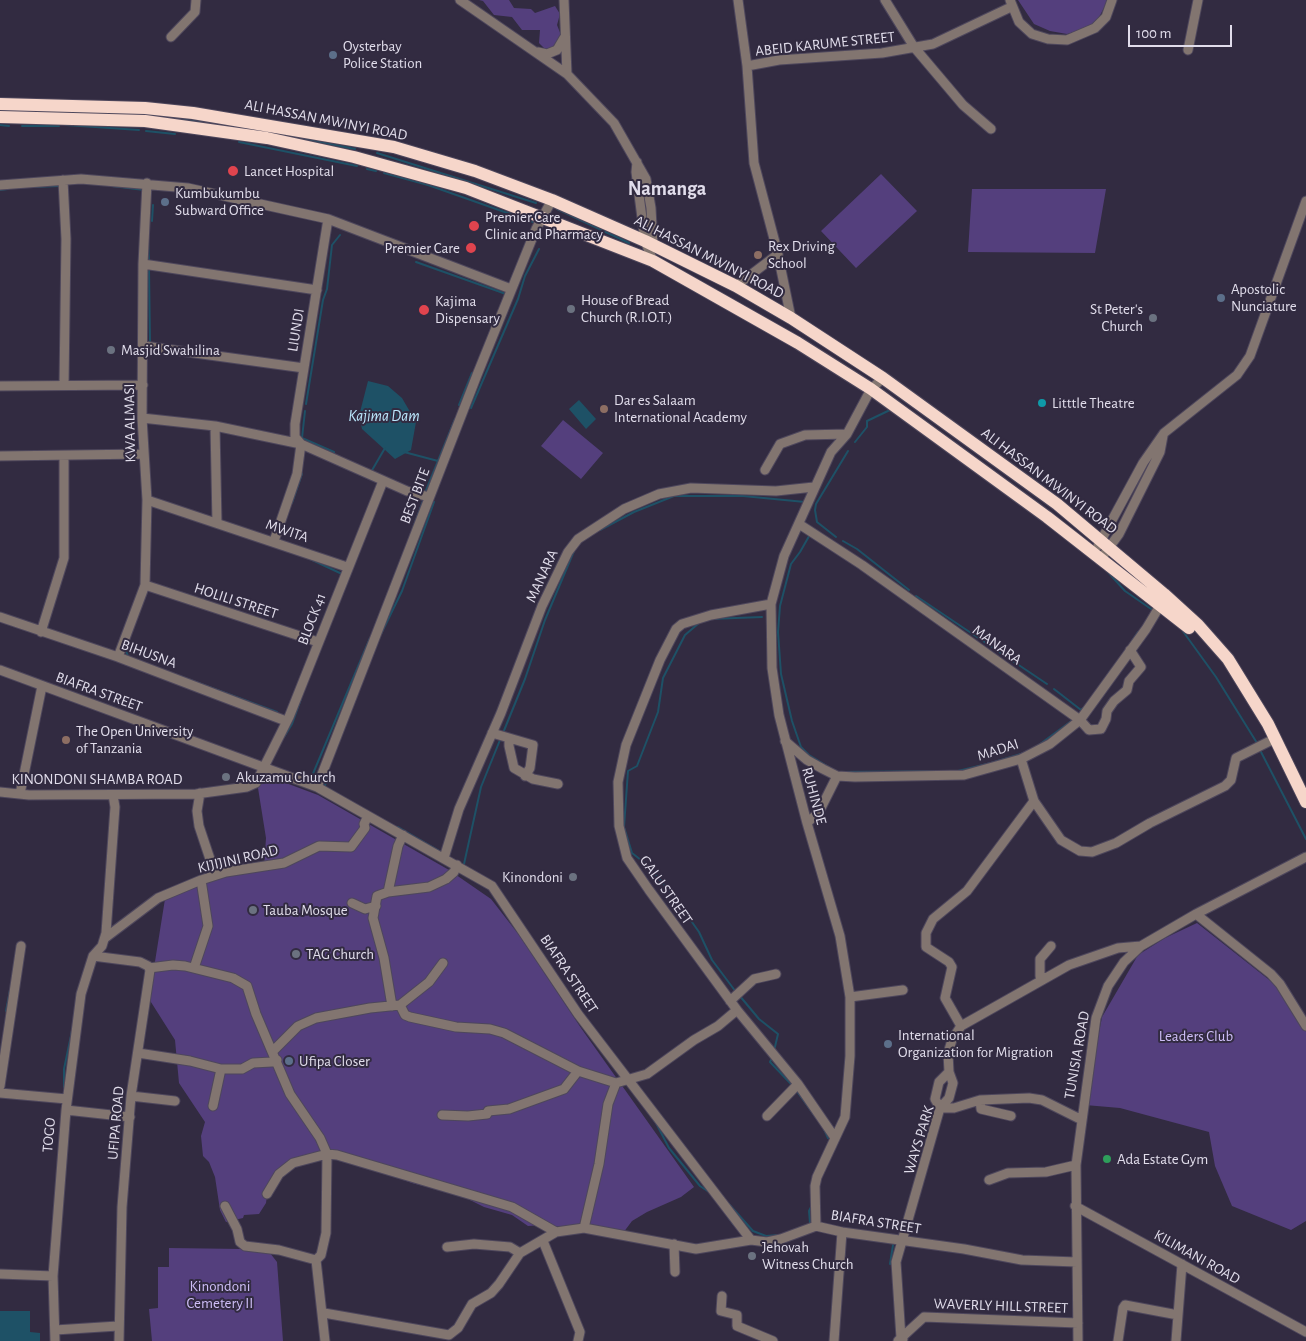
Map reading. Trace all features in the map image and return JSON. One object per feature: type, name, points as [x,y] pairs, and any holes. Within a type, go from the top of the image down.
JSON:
[{"type":"highway","name":"ALI HASSAN MWINYI ROAD","points":[[0,104],[145,108],[269,124],[394,147],[475,171],[552,200],[649,243],[736,286],[791,318],[883,378],[1057,504],[1198,625],[1228,659],[1268,724],[1306,802]]},
{"type":"highway","name":"ALI HASSAN MWINYI ROAD","points":[[0,116],[145,121],[267,138],[354,156],[466,188],[654,261],[798,342],[871,389],[1047,517],[1193,631],[1222,663],[1270,741],[1306,810]]},
{"type":"street","points":[[171,37],[196,12],[196,0]]},
{"type":"street","points":[[460,0],[567,74],[614,122],[637,162],[636,172],[654,261]]},
{"type":"street","points":[[564,0],[567,74]]},
{"type":"street","points":[[738,0],[747,66],[754,163],[778,254],[791,318]]},
{"type":"street","points":[[885,0],[914,47],[932,44],[1010,3],[1019,22],[1032,34],[1048,39],[1067,40],[1094,28],[1106,17],[1112,0]]},
{"type":"street","points":[[1188,50],[1198,0]]},
{"type":"street","points":[[536,51],[547,54],[557,50],[565,35]]},
{"type":"street","name":"ABEID KARUME STREET","points":[[747,66],[779,60],[882,53],[914,47],[963,105],[991,129]]},
{"type":"street","points":[[64,180],[66,268],[64,385]]},
{"type":"street","points":[[0,185],[64,180],[147,183],[188,188],[328,219],[512,289]]},
{"type":"street","name":"KWA ALMASI","points":[[118,656],[145,585],[147,500],[142,418],[144,346],[143,264],[147,183]]},
{"type":"street","name":"BEST BITE","points":[[317,787],[512,289],[552,200]]},
{"type":"street","points":[[1096,557],[1106,545],[1143,463],[1164,433],[1237,375],[1250,356],[1306,201]]},
{"type":"street","name":"LIUNDI","points":[[301,444],[295,437],[295,424],[328,219]]},
{"type":"street","points":[[736,286],[778,254]]},
{"type":"street","points":[[143,264],[317,290]]},
{"type":"street","points":[[144,346],[304,368]]},
{"type":"street","name":"RUHINDE","points":[[816,1226],[815,1186],[845,1116],[848,1088],[850,997],[840,936],[785,741],[772,668],[771,604],[784,556],[830,452],[847,434],[871,389],[883,378]]},
{"type":"street","points":[[0,386],[143,384]]},
{"type":"street","points":[[142,418],[216,426],[301,444],[383,481],[429,498]]},
{"type":"street","points":[[216,426],[217,523]]},
{"type":"street","points":[[765,470],[780,444],[805,435],[847,434]]},
{"type":"street","points":[[274,541],[292,492],[301,444]]},
{"type":"street","points":[[0,456],[144,454]]},
{"type":"street","points":[[41,632],[64,558],[64,456]]},
{"type":"street","name":"BLOCK 41","points":[[200,793],[252,786],[256,783],[286,721],[383,481]]},
{"type":"street","name":"MANARA","points":[[444,858],[459,809],[501,736],[553,581],[568,552],[578,539],[624,509],[659,494],[691,488],[776,491],[814,487]]},
{"type":"street","name":"MWITA","points":[[147,500],[347,567]]},
{"type":"street","name":"MANARA","points":[[799,524],[862,564],[1080,720],[1089,730],[1101,729],[1106,719],[1107,711],[1114,700],[1127,690],[1129,681],[1141,667],[1130,650]]},
{"type":"street","name":"HOLILI STREET","points":[[145,585],[318,642]]},
{"type":"street","name":"GALU STREET","points":[[771,604],[711,615],[682,624],[676,630],[660,660],[639,709],[619,770],[619,826],[627,858],[730,1001],[798,1084],[833,1135],[836,1135]]},
{"type":"street","name":"MADAI","points":[[785,741],[807,760],[837,776],[964,775],[1021,759],[1050,744],[1080,720],[1160,604]]},
{"type":"street","name":"BIHUSNA","points":[[0,617],[118,656],[286,721]]},
{"type":"street","name":"BIAFRA STREET","points":[[0,670],[317,787],[492,886],[578,1014],[751,1240],[767,1242],[782,1239],[816,1226],[902,1241],[964,1248],[1022,1260],[1077,1262]]},
{"type":"street","points":[[20,794],[42,686]]},
{"type":"street","points":[[501,736],[525,741],[532,745],[530,768],[526,776]]},
{"type":"street","points":[[501,736],[510,754],[514,768],[526,776],[558,784]]},
{"type":"street","points":[[1021,759],[1034,800],[1061,840],[1070,847],[1080,851],[1103,849],[1225,786],[1231,780],[1236,758],[1270,741]]},
{"type":"street","points":[[807,823],[819,812],[837,776]]},
{"type":"street","name":"KINONDONI SHAMBA ROAD","points":[[0,792],[113,795],[200,793],[197,811],[199,826],[215,874]]},
{"type":"street","points":[[105,938],[115,808],[113,795]]},
{"type":"street","points":[[1034,800],[967,891],[933,919],[926,933],[926,947],[950,962],[952,967],[945,998],[962,1026],[1018,994],[1043,977],[1100,953],[1131,946],[1141,946]]},
{"type":"street","name":"KIJIJINI ROAD","points":[[105,938],[158,898],[215,874],[284,863],[319,846],[351,847],[365,828],[364,824],[368,816]]},
{"type":"street","points":[[388,892],[398,846],[404,836]]},
{"type":"street","name":"TUNISIA ROAD","points":[[1078,1341],[1076,1164],[1080,1119],[1096,1018],[1101,1001],[1115,974],[1141,946],[1196,914],[1306,857]]},
{"type":"street","points":[[457,865],[454,872],[446,879],[429,887],[388,892],[377,896],[373,918],[396,1006],[405,1015],[456,1027],[490,1029],[504,1033],[578,1071],[616,1083],[629,1081],[647,1074],[694,1040],[718,1026],[737,1010]]},
{"type":"street","points":[[194,968],[208,926],[201,880]]},
{"type":"street","points":[[352,903],[365,909],[376,906]]},
{"type":"street","points":[[1196,914],[1271,974],[1280,984],[1306,1026]]},
{"type":"street","name":"TOGO","points":[[55,1341],[53,1276],[67,1099],[81,994],[93,956],[102,946],[105,938]]},
{"type":"street","points":[[0,1086],[21,946]]},
{"type":"street","points":[[1043,977],[1040,959],[1051,946]]},
{"type":"street","points":[[93,956],[140,962],[149,968],[173,965],[194,968],[233,978],[247,986],[256,1014],[290,1094],[316,1131],[327,1154],[326,1233],[321,1255],[316,1260]]},
{"type":"street","points":[[138,1053],[190,1061],[221,1069],[242,1069],[252,1064],[272,1062],[287,1035],[306,1022],[332,1014],[396,1006],[429,982],[443,963]]},
{"type":"street","name":"UFIPA ROAD","points":[[120,1341],[118,1326],[122,1207],[131,1096],[149,968]]},
{"type":"street","points":[[730,1001],[754,979],[776,974]]},
{"type":"street","points":[[850,997],[903,990]]},
{"type":"street","name":"WAYS PARK","points":[[901,1340],[896,1262],[940,1108],[949,1098],[953,1083],[949,1072],[948,1053],[952,1040],[962,1026]]},
{"type":"street","points":[[214,1106],[221,1069]]},
{"type":"street","points":[[442,1115],[468,1116],[487,1114],[488,1111],[510,1109],[564,1089],[578,1071]]},
{"type":"street","points":[[949,1072],[939,1082],[935,1099],[940,1108],[954,1108],[980,1100],[1004,1097],[1042,1100],[1080,1119]]},
{"type":"street","points":[[584,1228],[599,1164],[608,1104],[616,1083]]},
{"type":"street","points":[[767,1116],[798,1084]]},
{"type":"street","points":[[0,1093],[67,1099]]},
{"type":"street","points":[[131,1096],[175,1101]]},
{"type":"street","points":[[980,1100],[981,1109],[1011,1116]]},
{"type":"street","points":[[66,1110],[130,1117]]},
{"type":"street","points":[[267,1194],[285,1167],[293,1163],[327,1154],[347,1156],[512,1206],[556,1232]]},
{"type":"street","points":[[989,1180],[1008,1173],[1046,1172],[1076,1164]]},
{"type":"street","points":[[225,1206],[237,1229],[240,1242],[245,1246],[279,1250],[316,1260]]},
{"type":"street","name":"KILIMANI ROAD","points":[[1075,1206],[1306,1332]]},
{"type":"street","points":[[324,1313],[443,1335],[452,1334],[458,1328],[472,1304],[491,1293],[505,1277],[520,1253],[556,1232],[584,1228],[633,1239],[696,1249],[751,1240]]},
{"type":"street","points":[[834,1341],[842,1232]]},
{"type":"street","points":[[543,1241],[580,1332],[578,1341]]},
{"type":"street","points":[[447,1247],[474,1244],[510,1246],[520,1253]]},
{"type":"street","points":[[674,1244],[675,1272]]},
{"type":"street","points":[[316,1260],[326,1341]]},
{"type":"street","points":[[1176,1341],[1182,1264]]},
{"type":"street","points":[[0,1274],[53,1276]]},
{"type":"street","points":[[722,1296],[721,1312],[737,1315],[736,1326],[773,1341]]},
{"type":"street","points":[[1118,1341],[1125,1304],[1178,1315]]},
{"type":"street","name":"WAVERLY HILL STREET","points":[[901,1340],[918,1320],[924,1317],[1078,1323]]},
{"type":"street","points":[[55,1330],[118,1326]]},
{"type":"green space","points":[[479,0],[509,0],[514,8],[531,9],[535,13],[555,6],[560,14],[557,25],[561,35],[554,48],[545,49],[539,43],[540,30],[522,30],[512,17],[494,15],[483,1]]},
{"type":"green space","points":[[1018,0],[1108,0],[1097,21],[1084,30],[1067,34],[1050,31],[1034,24]]},
{"type":"green space","points":[[881,174],[917,211],[856,268],[821,231]]},
{"type":"green space","points":[[972,189],[1106,189],[1095,253],[968,252]]},
{"type":"green space","points":[[563,420],[603,453],[581,479],[541,446]]},
{"type":"green space","points":[[262,774],[318,795],[449,870],[491,899],[519,935],[581,1028],[694,1187],[681,1197],[632,1221],[623,1233],[543,1225],[528,1226],[512,1215],[484,1207],[462,1196],[412,1183],[361,1164],[327,1156],[284,1171],[267,1196],[266,1203],[259,1214],[244,1215],[243,1218],[226,1222],[220,1210],[215,1177],[209,1162],[203,1156],[201,1136],[205,1122],[179,1083],[175,1040],[149,999],[165,899],[227,874],[264,868],[266,838],[258,788]]},
{"type":"green space","name":"Leaders Club","points":[[1197,923],[1282,990],[1306,1031],[1306,1221],[1291,1230],[1232,1206],[1215,1166],[1209,1132],[1120,1108],[1085,1105],[1102,1017],[1138,955],[1165,938]]},
{"type":"green space","name":"Kinondoni Cemetery II","points":[[169,1248],[243,1249],[270,1253],[277,1262],[283,1341],[152,1341],[149,1309],[158,1308],[158,1267],[169,1267]]},
{"type":"water","name":"Kajima Dam","points":[[368,381],[388,386],[402,398],[416,422],[411,450],[395,459],[362,429],[359,416]]},
{"type":"water","points":[[579,400],[596,419],[586,429],[569,409]]},
{"type":"water","points":[[0,1311],[30,1311],[30,1332],[40,1333],[40,1341],[0,1341]]},
{"type":"waterway","points":[[107,113],[125,114]]},
{"type":"waterway","points":[[169,118],[219,124]]},
{"type":"waterway","points":[[0,125],[9,126]]},
{"type":"waterway","points":[[66,125],[139,130]]},
{"type":"waterway","points":[[22,126],[59,126]]},
{"type":"waterway","points":[[146,131],[175,134]]},
{"type":"waterway","points":[[275,133],[355,149]]},
{"type":"waterway","points":[[239,142],[357,166]]},
{"type":"waterway","points":[[377,153],[536,203]]},
{"type":"waterway","points":[[367,169],[376,171]]},
{"type":"waterway","points":[[384,173],[428,185],[533,222]]},
{"type":"waterway","points":[[32,187],[59,186]]},
{"type":"waterway","points":[[112,186],[144,190]]},
{"type":"waterway","points":[[0,190],[8,189]]},
{"type":"waterway","points":[[152,221],[153,205]]},
{"type":"waterway","points":[[557,209],[629,243]]},
{"type":"waterway","points":[[552,230],[560,233]]},
{"type":"waterway","points":[[306,404],[323,300],[327,289],[332,245],[340,235]]},
{"type":"waterway","points":[[148,241],[149,262]]},
{"type":"waterway","points":[[471,408],[518,299],[525,276],[539,249]]},
{"type":"waterway","points":[[416,262],[506,294]]},
{"type":"waterway","points":[[149,269],[150,343]]},
{"type":"waterway","points":[[459,405],[472,373]]},
{"type":"waterway","points":[[855,442],[867,427],[867,421],[890,410]]},
{"type":"waterway","points":[[305,411],[302,438],[334,452],[334,455]]},
{"type":"waterway","points":[[425,493],[455,419]]},
{"type":"waterway","points":[[371,472],[385,448]]},
{"type":"waterway","points":[[836,537],[817,522],[815,510],[816,504],[848,451]]},
{"type":"waterway","points":[[404,452],[438,461]]},
{"type":"waterway","points":[[292,503],[302,474]]},
{"type":"waterway","points":[[600,530],[634,512],[674,496],[743,496],[805,502]]},
{"type":"waterway","points":[[412,531],[424,498]]},
{"type":"waterway","points":[[381,634],[402,591],[434,502]]},
{"type":"waterway","points":[[812,531],[849,557],[864,571],[894,589],[1074,719],[1036,747],[1024,753],[958,771],[837,772],[809,755],[801,747],[792,721],[781,674],[778,632],[780,606],[791,564],[812,531]]},
{"type":"waterway","points":[[843,541],[857,549],[909,590]]},
{"type":"waterway","points":[[503,733],[525,679],[545,620],[574,551]]},
{"type":"waterway","points":[[308,558],[342,574]]},
{"type":"waterway","points":[[1107,571],[1125,591],[1154,611]]},
{"type":"waterway","points":[[916,596],[1047,684]]},
{"type":"waterway","points":[[710,619],[762,617]]},
{"type":"waterway","points":[[699,623],[685,635],[663,678],[658,712],[637,766],[628,771],[624,827],[632,853],[646,864],[670,891],[699,932],[712,960],[736,992]]},
{"type":"waterway","points":[[1182,630],[1216,677],[1257,743]]},
{"type":"waterway","points":[[1132,641],[1138,632]]},
{"type":"waterway","points":[[312,776],[370,638]]},
{"type":"waterway","points":[[125,648],[128,656]]},
{"type":"waterway","points":[[1104,680],[1111,670]]},
{"type":"waterway","points":[[174,674],[277,712]]},
{"type":"waterway","points":[[1054,689],[1081,710],[1083,708]]},
{"type":"waterway","points":[[284,737],[292,724],[301,699]]},
{"type":"waterway","points":[[464,864],[481,787],[500,740]]},
{"type":"waterway","points":[[1260,750],[1306,839]]},
{"type":"waterway","points":[[325,786],[329,767]]},
{"type":"waterway","points":[[398,827],[443,853]]},
{"type":"waterway","points":[[6,1011],[10,990]]},
{"type":"waterway","points":[[739,995],[759,1019],[778,1034],[774,1051]]},
{"type":"waterway","points":[[64,1087],[64,1069],[73,1026]]},
{"type":"waterway","points":[[1,1055],[2,1045]]},
{"type":"waterway","points":[[772,1058],[770,1062],[792,1085]]},
{"type":"waterway","points":[[796,1090],[817,1119]]},
{"type":"waterway","points":[[643,1105],[656,1123],[669,1148],[700,1186],[709,1192]]},
{"type":"waterway","points":[[824,1129],[828,1138]]},
{"type":"waterway","points":[[728,1203],[753,1231],[766,1236],[779,1235]]},
{"type":"waterway","points":[[810,1223],[809,1211],[812,1205]]},
{"type":"waterway","points":[[728,1217],[734,1225]]},
{"type":"waterway","points":[[890,1264],[893,1245]]},
{"type":"place","name":"Oysterbay Police Station","points":[[333,55]]},
{"type":"place","name":"Lancet Hospital","points":[[233,171]]},
{"type":"place","name":"Kumbukumbu Subward Office","points":[[165,202]]},
{"type":"place","name":"Premier Care Clinic and Pharmacy","points":[[474,226]]},
{"type":"place","name":"Premier Care","points":[[471,248]]},
{"type":"place","name":"Rex Driving School","points":[[758,255]]},
{"type":"place","name":"Apostolic Nunciature","points":[[1221,298]]},
{"type":"place","name":"House of Bread Church (R.I.O.T.)","points":[[571,309]]},
{"type":"place","name":"Kajima Dispensary","points":[[424,310]]},
{"type":"place","name":"St Peter's Church","points":[[1153,318]]},
{"type":"place","name":"Masjid Swahilina","points":[[111,350]]},
{"type":"place","name":"Litttle Theatre","points":[[1042,403]]},
{"type":"place","name":"Dar es Salaam International Academy","points":[[604,409]]},
{"type":"place","name":"The Open University of Tanzania","points":[[66,740]]},
{"type":"place","name":"Akuzamu Church","points":[[226,777]]},
{"type":"place","name":"Kinondoni","points":[[573,877]]},
{"type":"place","name":"Tauba Mosque","points":[[253,910]]},
{"type":"place","name":"TAG Church","points":[[296,954]]},
{"type":"place","name":"International Organization for Migration","points":[[888,1044]]},
{"type":"place","name":"Ufipa Closer","points":[[289,1061]]},
{"type":"place","name":"Ada Estate Gym","points":[[1107,1159]]},
{"type":"place","name":"Jehovah Witness Church","points":[[752,1256]]},
{"type":"district","name":"Namanga","points":[[667,189]]}]
